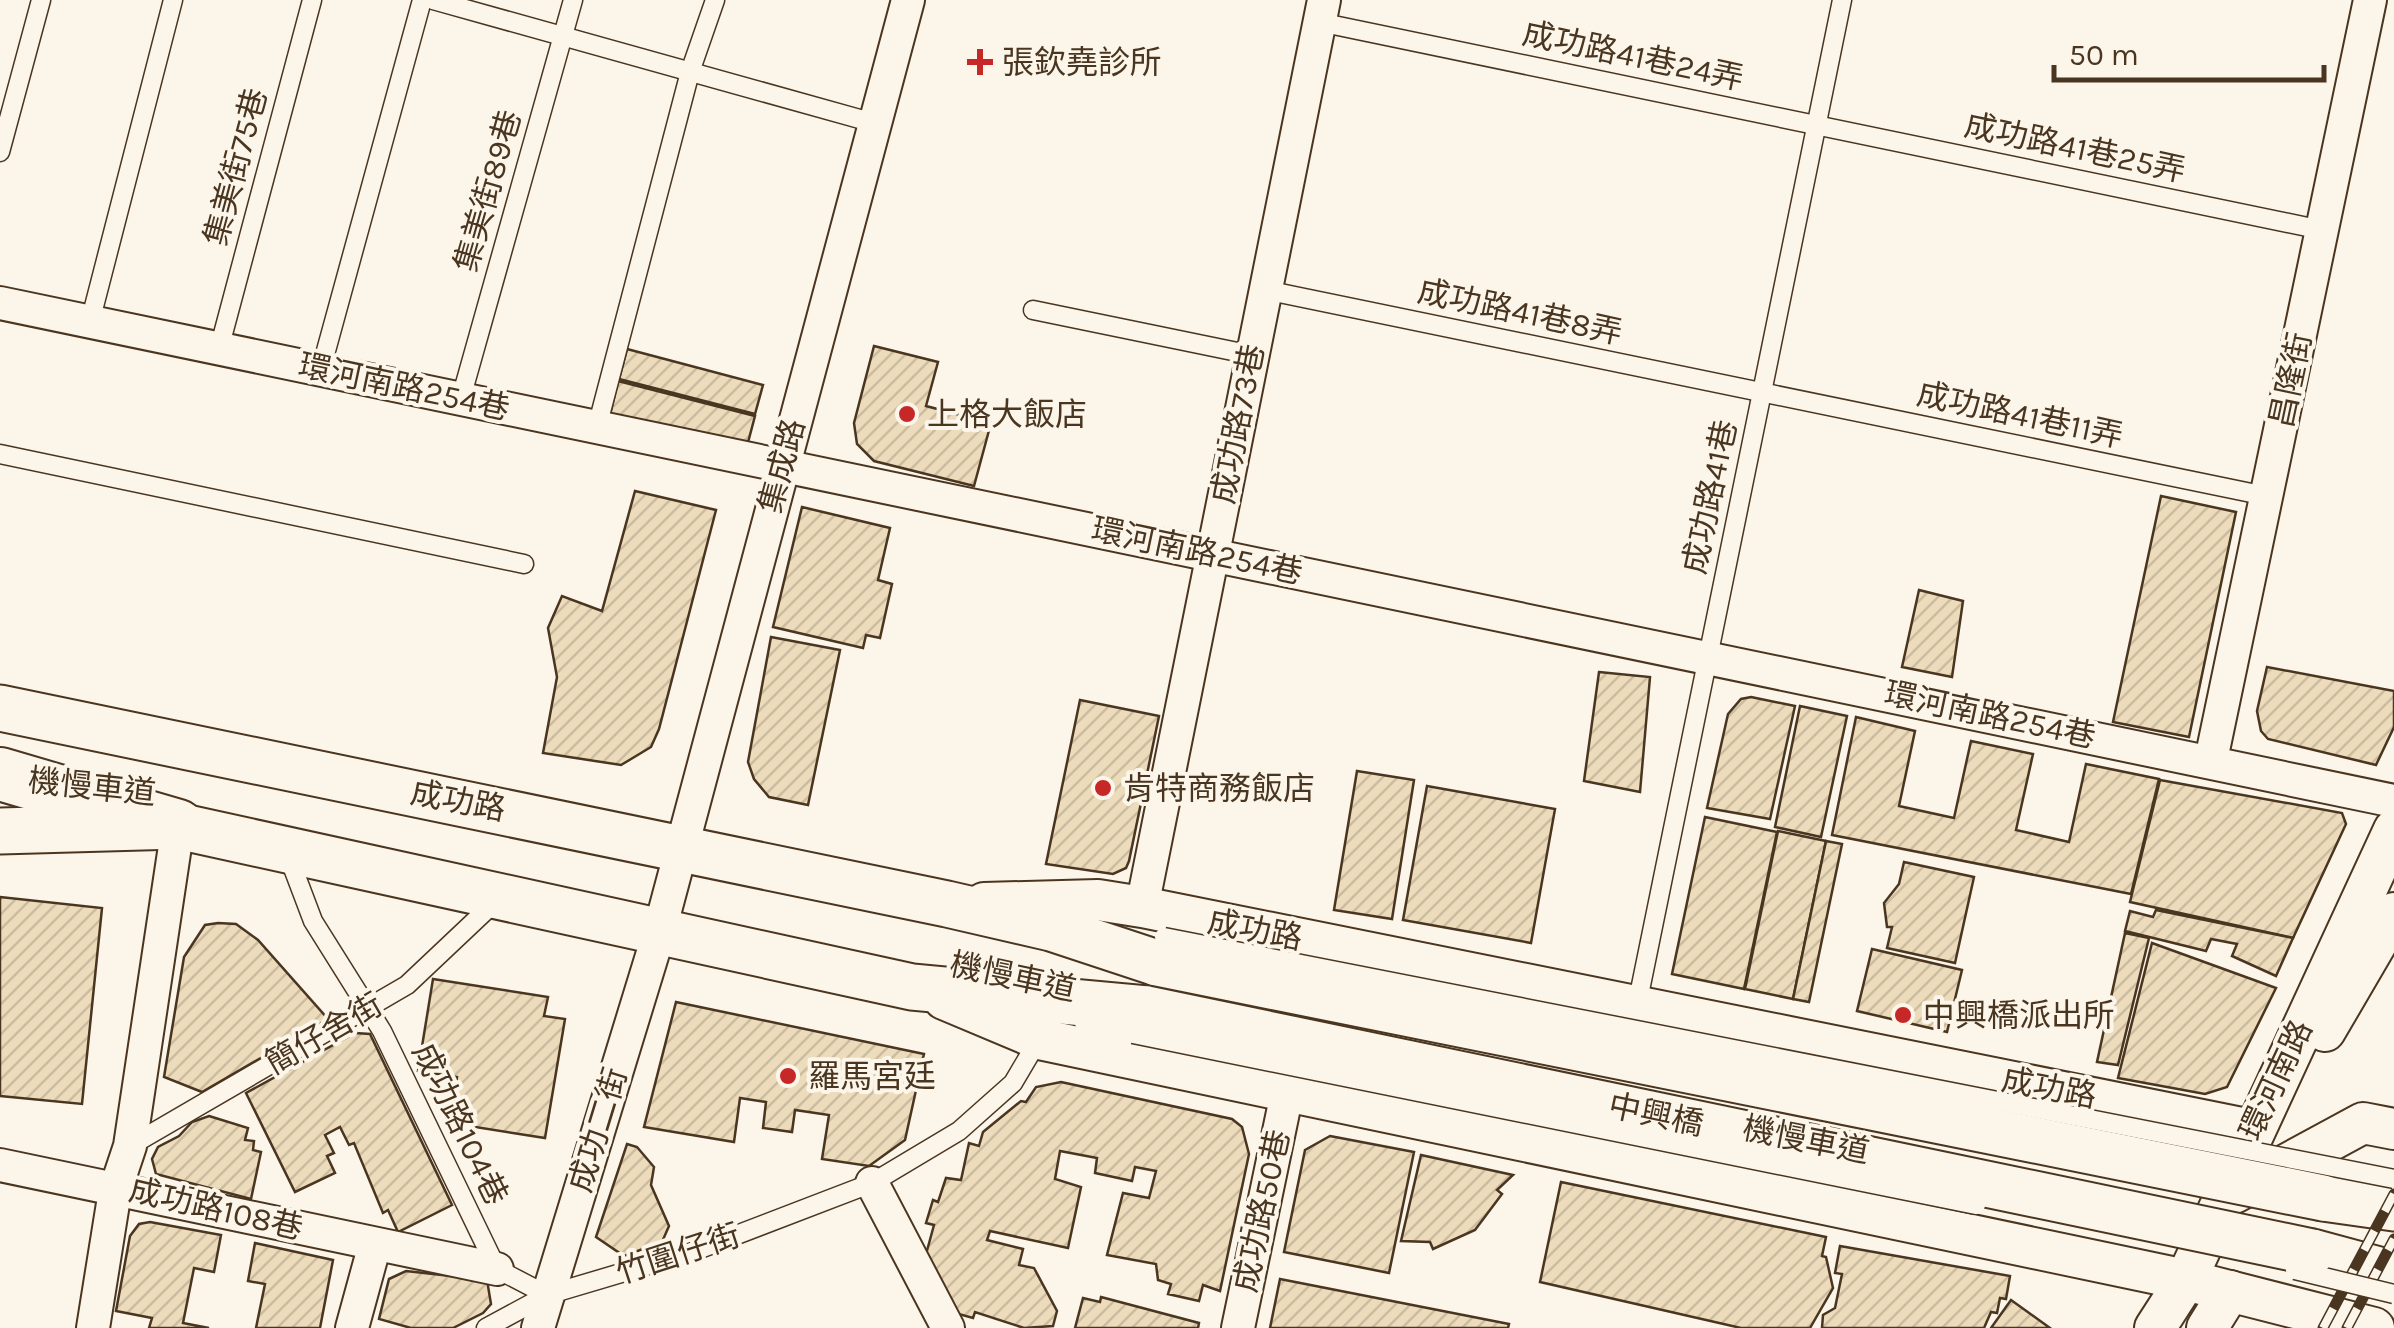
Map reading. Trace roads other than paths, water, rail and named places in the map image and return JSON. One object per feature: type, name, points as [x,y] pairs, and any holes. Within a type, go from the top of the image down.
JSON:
[{"type":"main road","name":"成功路","points":[[0,708],[946,904]]},
{"type":"main road","points":[[0,774],[178,826],[912,986]]},
{"type":"main road","points":[[19,820],[178,826]]},
{"type":"main road","name":"中興橋","points":[[946,904],[1051,928],[1147,936],[2323,1198],[2394,1208]]},
{"type":"main road","name":"中興橋","points":[[912,986],[1140,1022],[2312,1252],[2394,1274]]},
{"type":"street","name":"集成路","points":[[658,933],[908,0]]},
{"type":"street","name":"昌隆街","points":[[2211,760],[2370,0]]},
{"type":"street","name":"成功路73巷","points":[[1147,936],[1212,554],[1322,11]]},
{"type":"street","name":"環河南路254巷","points":[[0,303],[2394,801]]},
{"type":"street","name":"成功路108巷","points":[[178,826],[130,1146],[115,1191],[496,1269]]},
{"type":"street","name":"環河南路","points":[[2155,1328],[2192,1260],[2394,830]]},
{"type":"street","name":"成功路","points":[[946,904],[1098,900],[1147,936],[1637,1005],[2252,1130]]},
{"type":"street","name":"環河南路","points":[[2226,1198],[2394,913]]},
{"type":"street","name":"成功二街","points":[[538,1328],[658,933]]},
{"type":"street","points":[[912,986],[1039,1039],[1287,1093],[2192,1260],[2230,1291],[2374,1328]]},
{"type":"street","name":"成功路50巷","points":[[1238,1328],[1287,1093]]},
{"type":"street","points":[[2226,1198],[2363,1123],[2394,1129]]},
{"type":"street","points":[[2207,1328],[2230,1291],[2226,1198],[2252,1130]]},
{"type":"street","points":[[0,1164],[115,1191],[92,1328]]},
{"type":"street","points":[[872,1183],[948,1328]]},
{"type":"street","points":[[352,1328],[375,1244]]},
{"type":"lane","points":[[0,152],[41,0]]},
{"type":"lane","points":[[90,322],[173,0]]},
{"type":"lane","name":"集美街75巷","points":[[219,349],[312,0]]},
{"type":"lane","points":[[321,370],[422,0]]},
{"type":"lane","points":[[433,0],[874,122]]},
{"type":"lane","name":"集美街89巷","points":[[460,398],[573,0]]},
{"type":"lane","points":[[597,427],[690,72],[715,0]]},
{"type":"lane","name":"成功路41巷","points":[[1637,1005],[1842,0]]},
{"type":"lane","name":"成功路41巷24弄","points":[[1322,11],[1816,125]]},
{"type":"lane","name":"成功路41巷25弄","points":[[1816,125],[2322,230]]},
{"type":"lane","name":"成功路41巷8弄","points":[[1265,290],[1762,392]]},
{"type":"lane","points":[[1033,310],[1252,355]]},
{"type":"lane","name":"成功路41巷11弄","points":[[1762,392],[2266,496]]},
{"type":"lane","points":[[0,454],[524,564]]},
{"type":"lane","name":"成功路104巷","points":[[286,850],[313,921],[382,1031],[496,1269]]},
{"type":"lane","name":"簡仔舍街","points":[[130,1146],[408,984],[500,897]]},
{"type":"lane","points":[[1147,936],[2394,1179]]},
{"type":"lane","name":"機慢車道","points":[[1140,1022],[2002,1210]]},
{"type":"lane","name":"竹圍仔街","points":[[486,1328],[547,1294],[692,1252],[872,1183],[959,1131],[1012,1083],[1039,1039]]},
{"type":"lane","points":[[2273,1265],[2394,1294]]},
{"type":"lane","points":[[496,1269],[547,1294]]},
{"type":"railway","points":[[2323,1328],[2394,1194]]},
{"type":"railway","points":[[2347,1328],[2394,1239]]},
{"type":"place","name":"張欽堯診所","points":[[980,62]]},
{"type":"place","name":"上格大飯店","points":[[907,414]]},
{"type":"place","name":"肯特商務飯店","points":[[1103,788]]},
{"type":"place","name":"中興橋派出所","points":[[1903,1015]]},
{"type":"place","name":"羅馬宮廷","points":[[788,1076]]}]
